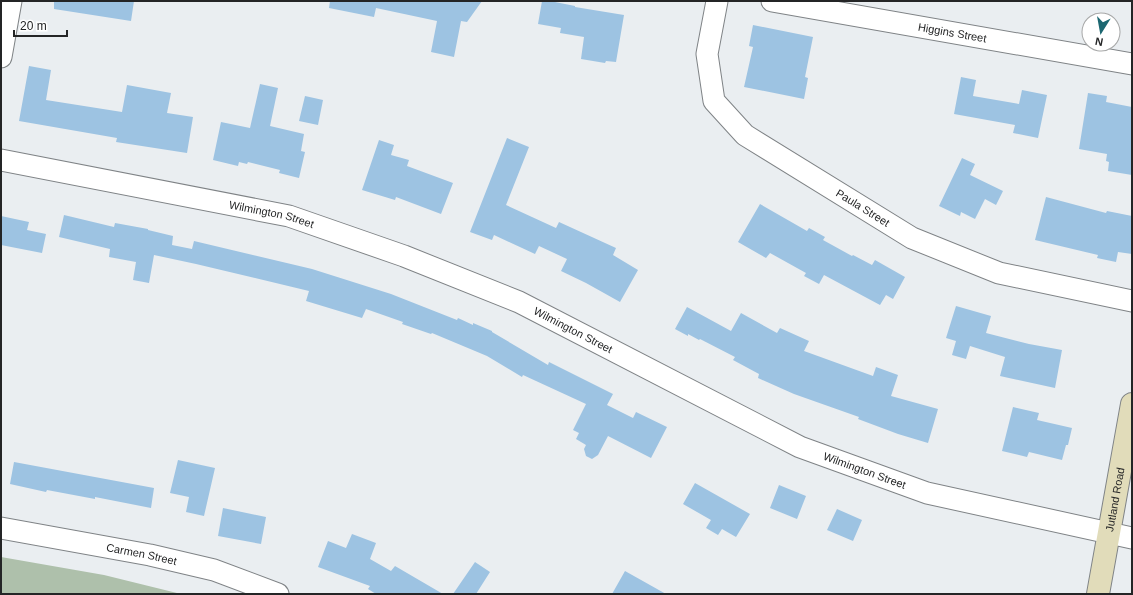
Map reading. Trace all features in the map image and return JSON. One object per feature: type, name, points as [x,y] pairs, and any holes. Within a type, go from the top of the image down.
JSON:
[{"type":"street","points":[[1,57],[11,1]]},
{"type":"street","name":"Paula Street","points":[[717,1],[707,54],[714,101],[745,135],[912,238],[999,273],[1132,300]]},
{"type":"street","name":"Higgins Street","points":[[772,1],[1132,64]]},
{"type":"street","name":"Wilmington Street","points":[[1,160],[289,216],[404,256],[519,302],[800,447],[927,493],[1108,534],[1132,538]]},
{"type":"street","name":"Jutland Road","points":[[1098,594],[1132,404]]},
{"type":"street","name":"Carmen Street","points":[[1,528],[150,555],[207,569],[278,594]]},
{"type":"green space","points":[[1,557],[104,575],[181,594],[1,594]]},
{"type":"building","points":[[54,1],[134,1],[131,21],[54,9]]},
{"type":"building","points":[[330,1],[482,1],[467,22],[461,21],[454,57],[431,52],[437,21],[376,8],[374,17],[329,8]]},
{"type":"building","points":[[542,1],[550,1],[575,7],[624,15],[616,62],[606,61],[605,63],[581,59],[584,37],[560,33],[561,28],[538,24]]},
{"type":"building","points":[[753,25],[813,37],[805,77],[808,78],[804,99],[744,87],[753,47],[749,46]]},
{"type":"building","points":[[29,66],[51,70],[46,100],[122,112],[127,85],[171,93],[167,113],[193,117],[187,153],[116,142],[117,138],[19,121]]},
{"type":"building","points":[[961,77],[976,80],[973,96],[1019,104],[1022,90],[1047,95],[1038,138],[1013,133],[1015,125],[954,114]]},
{"type":"building","points":[[260,84],[278,88],[270,126],[304,134],[301,151],[305,152],[299,178],[279,173],[280,170],[248,162],[247,164],[239,162],[238,166],[213,160],[221,122],[250,128]]},
{"type":"building","points":[[1088,93],[1107,96],[1106,102],[1132,107],[1132,175],[1108,171],[1109,162],[1106,161],[1107,154],[1079,149]]},
{"type":"building","points":[[305,96],[323,100],[318,125],[299,121]]},
{"type":"building","points":[[507,138],[529,147],[506,205],[556,228],[559,222],[616,248],[613,255],[638,270],[620,302],[561,271],[567,259],[539,246],[535,254],[494,235],[492,240],[470,232]]},
{"type":"building","points":[[379,140],[394,145],[391,155],[409,160],[407,166],[453,183],[441,214],[396,197],[395,200],[362,190]]},
{"type":"building","points":[[962,158],[975,164],[970,175],[1003,191],[996,205],[985,199],[975,219],[961,212],[960,216],[939,206]]},
{"type":"building","points":[[1046,197],[1106,213],[1107,211],[1132,216],[1132,254],[1118,252],[1116,262],[1097,258],[1098,255],[1035,240]]},
{"type":"building","points":[[760,204],[807,231],[809,228],[825,237],[823,240],[852,256],[853,255],[872,265],[875,260],[905,277],[893,299],[886,295],[880,305],[824,275],[819,284],[804,276],[806,273],[770,253],[766,258],[738,242]]},
{"type":"building","points":[[64,215],[114,227],[115,223],[148,229],[173,236],[172,245],[192,249],[194,241],[312,269],[391,294],[457,320],[458,318],[492,331],[548,365],[549,362],[613,394],[607,405],[633,418],[636,412],[667,427],[651,458],[608,436],[598,455],[592,459],[586,456],[584,449],[586,445],[576,439],[579,433],[573,430],[586,404],[523,375],[522,377],[487,356],[432,333],[431,334],[402,324],[403,322],[366,309],[362,318],[306,301],[309,291],[196,264],[154,255],[149,283],[133,280],[136,262],[109,257],[110,249],[59,237]]},
{"type":"building","points":[[1,216],[29,222],[27,230],[46,234],[42,253],[1,245]]},
{"type":"building","points":[[956,306],[991,316],[986,333],[1029,344],[1062,350],[1055,388],[1000,376],[1005,357],[970,346],[966,359],[952,355],[956,341],[946,338]]},
{"type":"building","points":[[687,307],[731,331],[741,313],[777,333],[780,328],[809,341],[804,351],[873,376],[876,367],[898,375],[891,396],[938,409],[928,443],[898,434],[858,419],[859,417],[794,394],[758,378],[759,374],[733,360],[735,357],[700,339],[699,340],[688,334],[688,336],[675,329]]},
{"type":"building","points":[[1013,407],[1039,413],[1037,420],[1072,428],[1068,445],[1066,445],[1062,460],[1029,452],[1027,457],[1002,451]]},
{"type":"building","points":[[178,460],[215,468],[204,516],[186,512],[189,497],[170,493]]},
{"type":"building","points":[[14,462],[154,488],[151,508],[95,497],[95,499],[47,490],[46,492],[10,484]]},
{"type":"building","points":[[695,483],[750,514],[736,537],[722,529],[718,535],[706,528],[711,520],[683,504]]},
{"type":"building","points":[[779,485],[806,496],[797,519],[770,508]]},
{"type":"building","points":[[223,508],[266,517],[261,544],[218,536]]},
{"type":"building","points":[[837,509],[862,520],[853,541],[827,530]]},
{"type":"building","points":[[352,534],[376,543],[370,559],[391,571],[395,566],[443,594],[376,594],[368,589],[370,586],[318,567],[328,541],[346,548]]},
{"type":"building","points":[[475,562],[490,572],[476,594],[453,594]]},
{"type":"building","points":[[625,571],[666,594],[612,594]]}]
